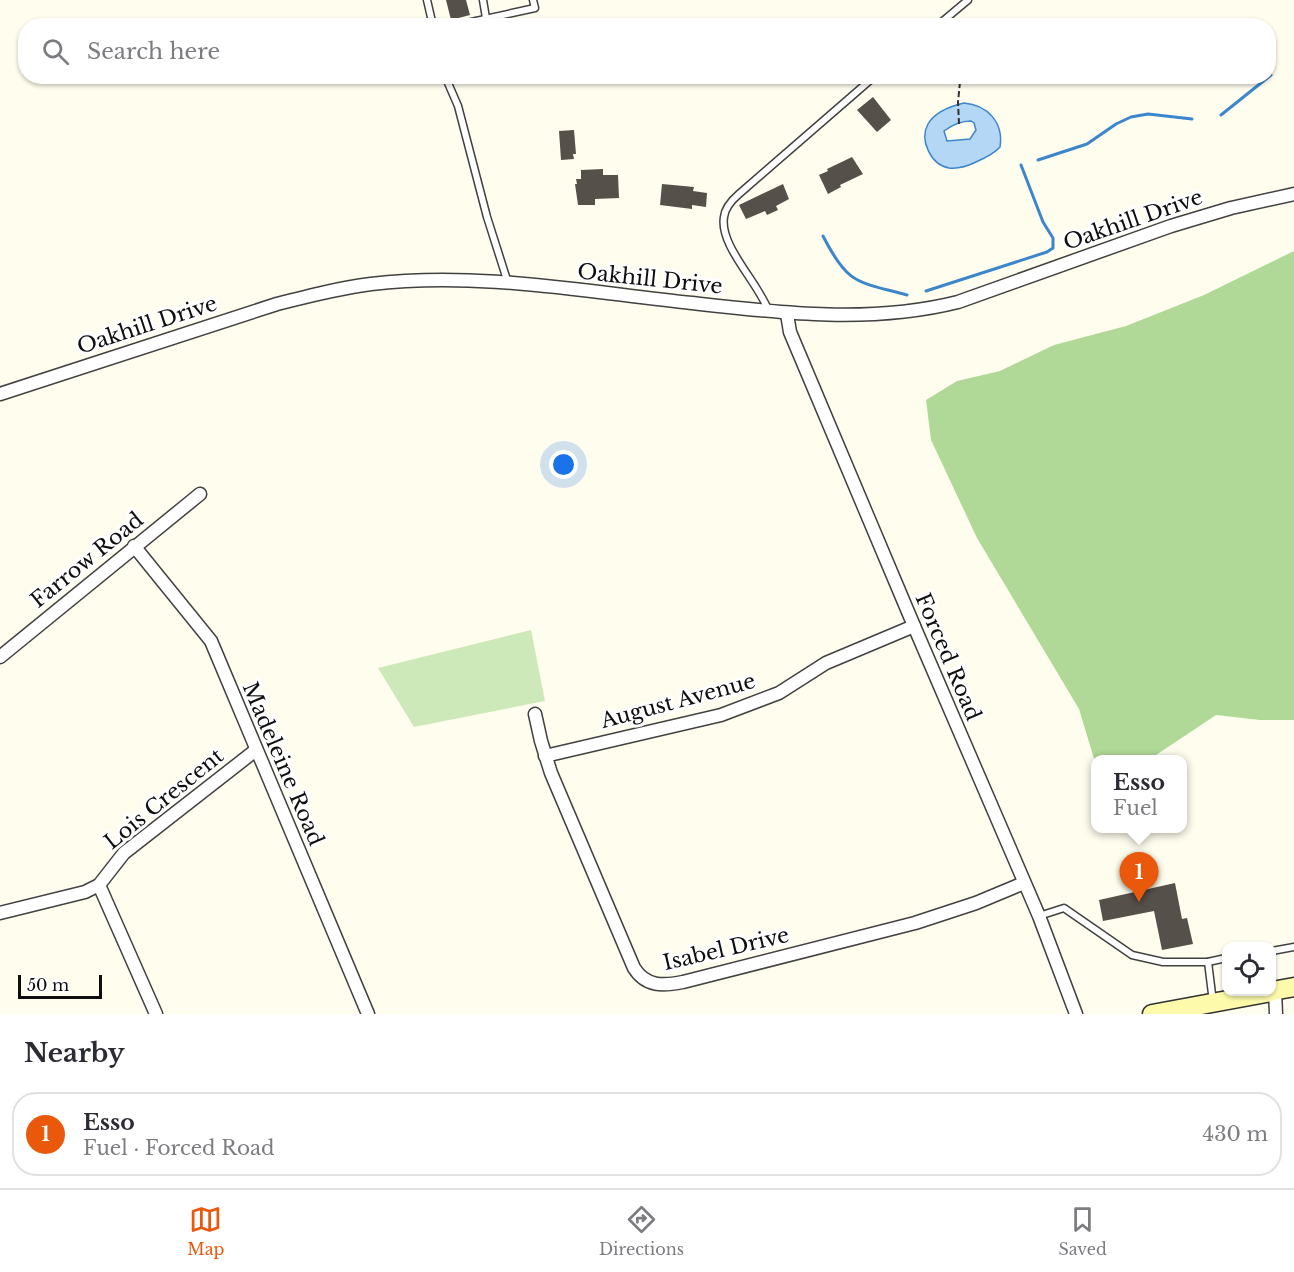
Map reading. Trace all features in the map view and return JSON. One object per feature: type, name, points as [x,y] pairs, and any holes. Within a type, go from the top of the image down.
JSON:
[{"type":"main road","points":[[1276,990],[1294,987]]},
{"type":"main road","points":[[1152,1014],[1248,996]]},
{"type":"street","name":"Oakhill Drive","points":[[0,394],[277,303],[372,284],[438,281],[508,283],[787,314],[872,314],[942,306],[1171,226],[1231,207],[1294,194]]},
{"type":"street","name":"Forced Road","points":[[787,314],[790,332],[1039,916],[1076,1014]]},
{"type":"street","name":"Farrow Road","points":[[0,657],[200,494]]},
{"type":"street","name":"Madeleine Road","points":[[134,546],[211,641],[368,1014]]},
{"type":"street","name":"August Avenue","points":[[545,756],[744,707],[779,693],[826,663],[914,626]]},
{"type":"street","name":"Isabel Drive","points":[[535,714],[545,756],[634,968],[645,981],[656,985],[683,982],[915,923],[976,903],[1024,883]]},
{"type":"street","name":"Lois Crescent","points":[[99,885],[124,853],[256,750]]},
{"type":"street","points":[[0,913],[86,892],[99,885],[156,1014]]},
{"type":"street","points":[[1274,996],[1276,1014]]},
{"type":"lane","points":[[427,0],[431,18]]},
{"type":"lane","points":[[483,0],[486,18],[535,8],[533,0]]},
{"type":"lane","points":[[947,18],[968,0]]},
{"type":"lane","points":[[448,84],[458,106],[487,217],[508,283]]},
{"type":"lane","points":[[770,312],[762,294],[728,241],[724,225],[725,211],[739,194],[866,84]]},
{"type":"lane","points":[[1039,916],[1064,908],[1132,955],[1162,962],[1208,962],[1222,959]]},
{"type":"lane","points":[[1276,950],[1294,947]]},
{"type":"lane","points":[[1208,962],[1213,1003]]},
{"type":"path","points":[[959,124],[957,102],[960,84]]},
{"type":"green space","points":[[1294,251],[1294,720],[1260,720],[1216,715],[1156,755],[1093,755],[1079,709],[977,538],[931,440],[926,400],[957,381],[1000,371],[1054,345],[1126,326],[1204,295]]},
{"type":"green space","points":[[531,630],[545,701],[414,727],[378,668]]},
{"type":"water","points":[[959,104],[972,104],[992,116],[999,130],[1000,147],[989,156],[970,165],[949,168],[937,162],[928,151],[926,130],[935,116]],"holes":[[[963,122],[974,123],[976,130],[970,139],[947,141],[944,131]]]},
{"type":"building","points":[[446,0],[466,0],[470,15],[450,18]]},
{"type":"building","points":[[873,97],[891,120],[877,132],[857,110]]},
{"type":"building","points":[[574,130],[576,154],[573,154],[574,159],[561,160],[559,131]]},
{"type":"building","points":[[852,157],[863,174],[840,185],[841,187],[828,194],[819,175]]},
{"type":"building","points":[[603,169],[603,175],[618,175],[619,198],[595,199],[595,205],[578,205],[575,184],[577,184],[576,179],[581,179],[581,170]]},
{"type":"building","points":[[662,184],[694,187],[693,191],[707,193],[706,207],[692,205],[692,209],[660,205]]},
{"type":"building","points":[[783,184],[789,199],[776,206],[778,210],[767,215],[765,211],[746,219],[739,205]]},
{"type":"building","points":[[1175,883],[1182,919],[1187,918],[1193,944],[1162,950],[1154,911],[1103,921],[1099,900]]},
{"type":"waterway","points":[[1221,115],[1260,84]]},
{"type":"waterway","points":[[1038,160],[1087,144],[1116,124],[1131,117],[1148,114],[1192,119]]},
{"type":"waterway","points":[[926,291],[1047,252],[1053,248],[1053,238],[1043,222],[1021,165]]},
{"type":"waterway","points":[[823,236],[840,264],[855,279],[907,295]]},
{"type":"place","name":"Esso","points":[[1139,902]]}]
